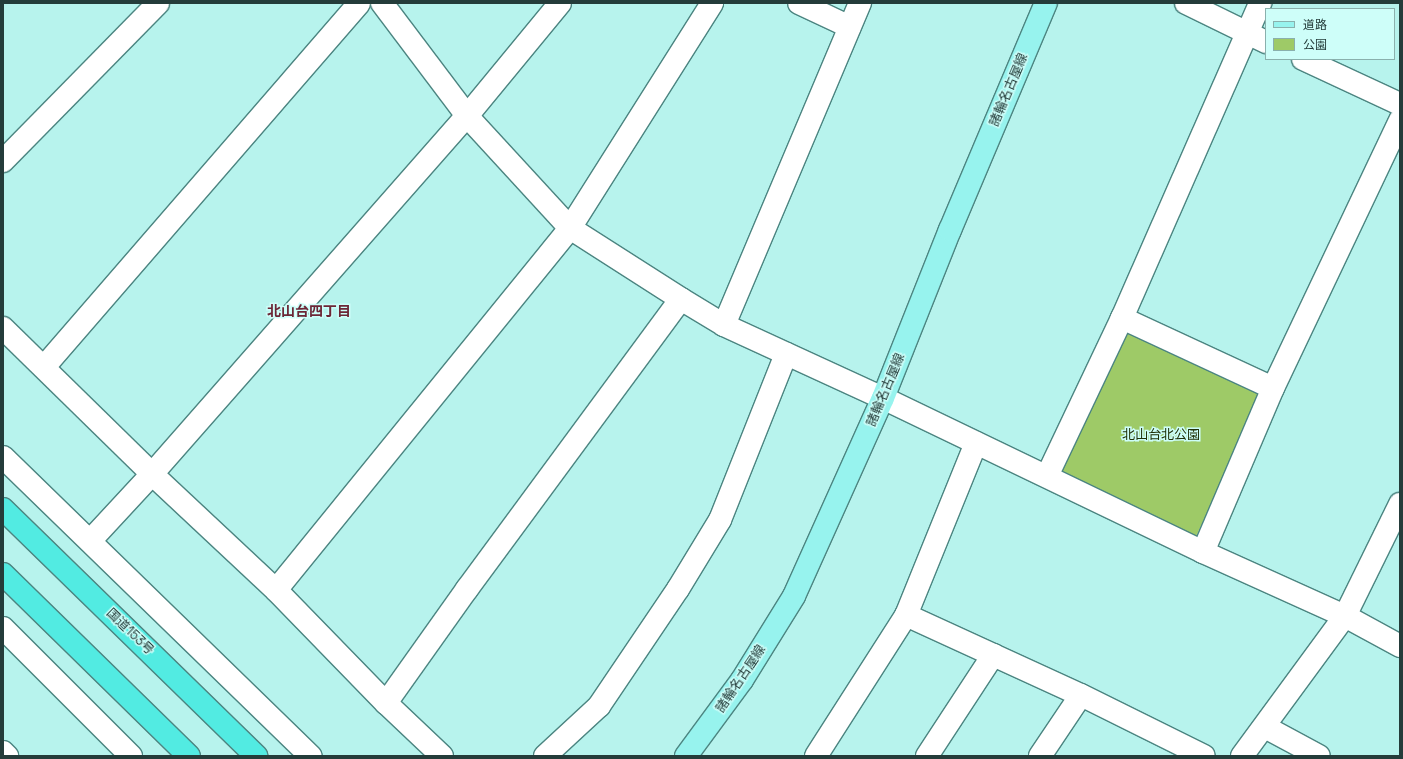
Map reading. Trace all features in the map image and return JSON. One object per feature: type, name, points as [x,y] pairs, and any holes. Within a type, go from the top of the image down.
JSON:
[{"type":"highway","name":"国道153号","points":[[3,508],[256,756]]},
{"type":"highway","points":[[3,574],[189,756]]},
{"type":"main road","name":"諸輪名古屋線","points":[[686,756],[742,680],[794,596],[884,398],[950,230],[1046,3]]},
{"type":"street","points":[[44,367],[360,3]]},
{"type":"street","points":[[382,3],[468,116],[570,228],[724,326],[884,398],[1203,552],[1345,616],[1400,646]]},
{"type":"street","points":[[90,541],[152,474],[468,116],[560,3]]},
{"type":"street","points":[[276,590],[570,228],[712,3]]},
{"type":"street","points":[[799,3],[850,27]]},
{"type":"street","points":[[724,326],[860,3]]},
{"type":"street","points":[[1186,3],[1256,37]]},
{"type":"street","points":[[1047,476],[1256,37],[1260,3]]},
{"type":"street","points":[[3,161],[153,5]]},
{"type":"street","points":[[1305,60],[1400,104]]},
{"type":"street","points":[[1203,552],[1273,388],[1400,120]]},
{"type":"street","points":[[386,703],[467,589],[681,298]]},
{"type":"street","points":[[1122,318],[1273,388]]},
{"type":"street","points":[[3,328],[152,474],[276,590],[386,703],[442,756]]},
{"type":"street","points":[[545,756],[599,706],[678,589],[720,520],[786,354]]},
{"type":"street","points":[[816,756],[906,615],[976,443]]},
{"type":"street","points":[[3,457],[310,756]]},
{"type":"street","points":[[1242,756],[1265,727],[1345,616],[1400,504]]},
{"type":"street","points":[[906,615],[1081,695],[1204,756]]},
{"type":"street","points":[[3,628],[131,756]]},
{"type":"street","points":[[927,756],[993,655]]},
{"type":"street","points":[[1040,756],[1081,695]]},
{"type":"street","points":[[1265,727],[1319,756]]},
{"type":"street","points":[[3,752],[7,756]]},
{"type":"green space","name":"北山台北公園","points":[[1123,331],[1262,396],[1196,536],[1057,471]]},
{"type":"district","name":"北山台四丁目","points":[[309,311]]}]
